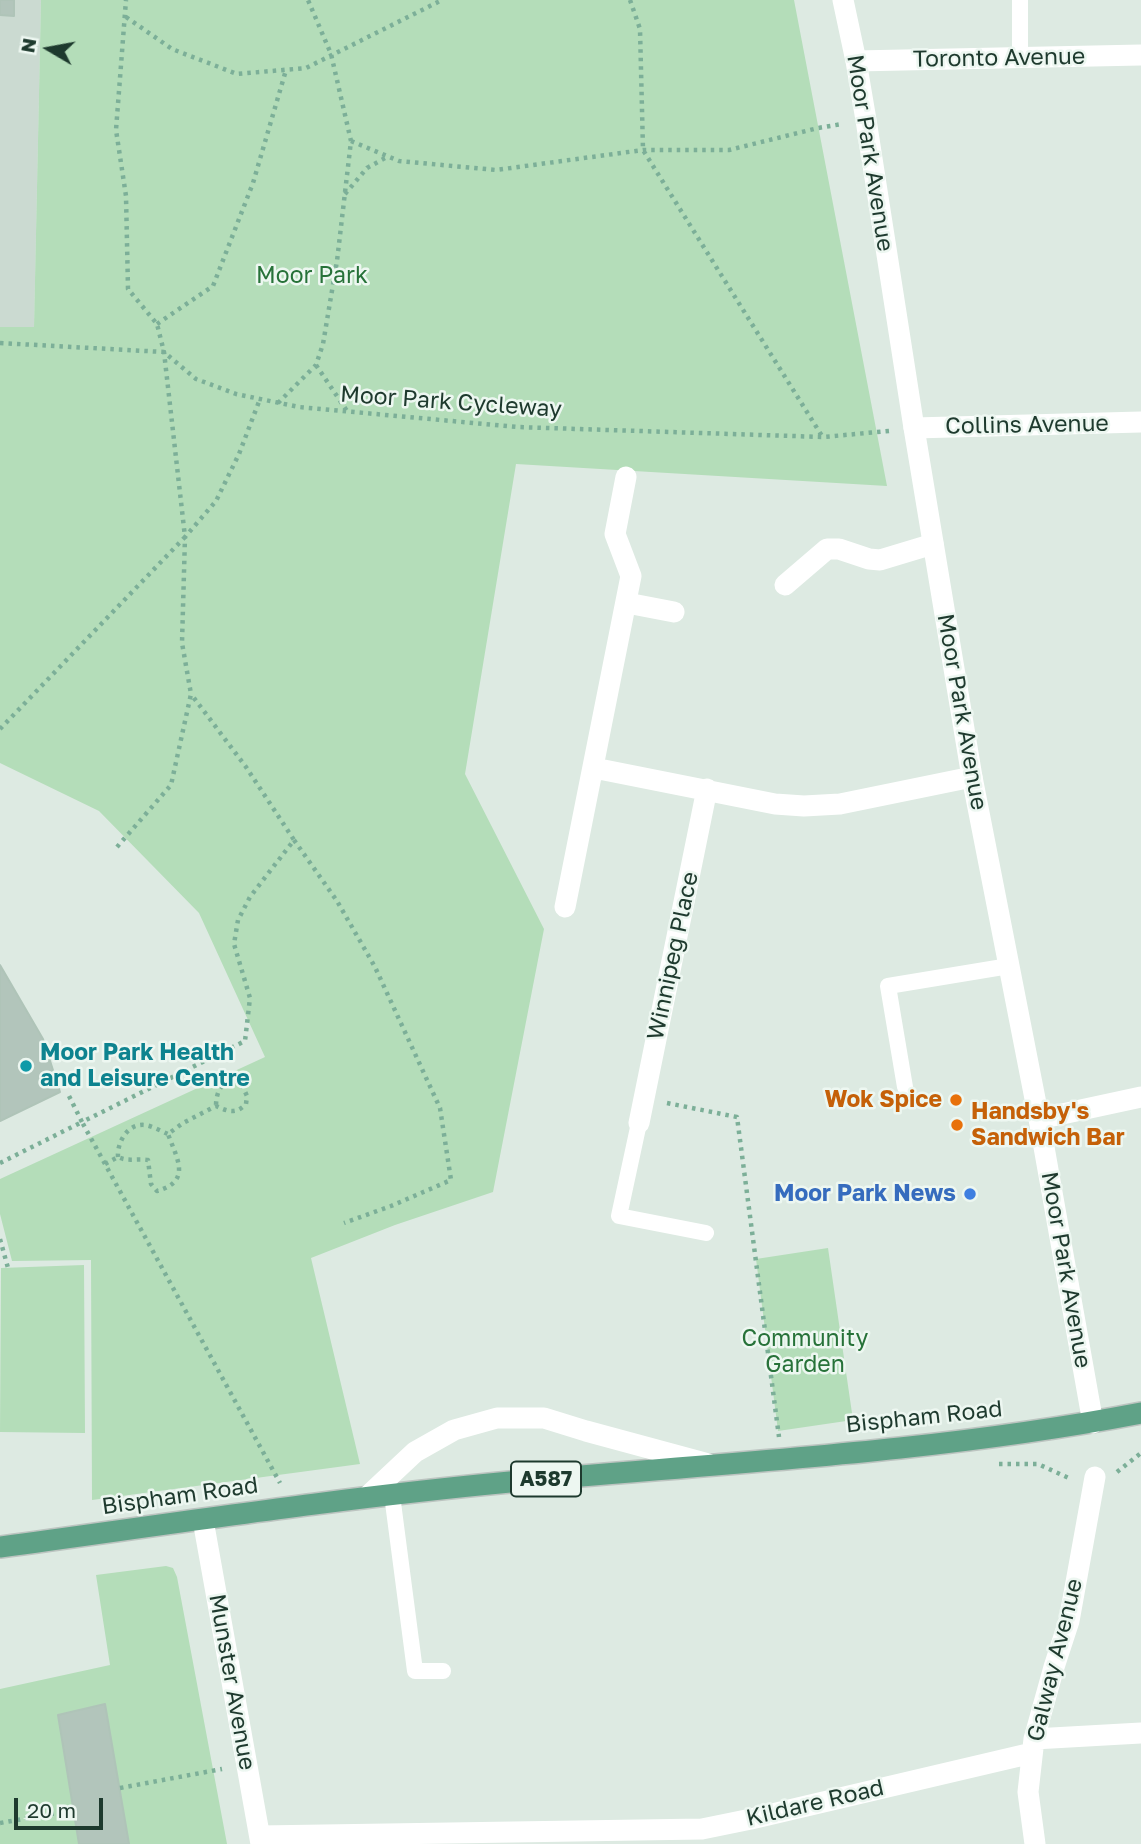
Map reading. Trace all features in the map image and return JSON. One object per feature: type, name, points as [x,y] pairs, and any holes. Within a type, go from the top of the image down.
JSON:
[{"type":"main road","name":"Bispham Road","points":[[0,1548],[392,1494],[952,1442],[1093,1423],[1141,1413]]},
{"type":"street","name":"Moor Park Avenue","points":[[843,0],[866,120],[972,777],[1039,1119],[1093,1423]]},
{"type":"street","name":"Toronto Avenue","points":[[856,61],[1141,55]]},
{"type":"street","name":"Collins Avenue","points":[[914,428],[1141,422]]},
{"type":"street","points":[[565,907],[631,576],[615,534],[626,477]]},
{"type":"street","points":[[785,585],[827,549],[839,548],[869,559],[880,559],[933,544]]},
{"type":"street","points":[[627,603],[674,612]]},
{"type":"street","points":[[594,768],[775,804],[816,805],[840,804],[972,777]]},
{"type":"street","name":"Winnipeg Place","points":[[639,1123],[707,789]]},
{"type":"street","points":[[1039,1119],[1141,1097]]},
{"type":"street","name":"Bispham Road","points":[[367,1497],[415,1452],[454,1430],[497,1418],[544,1418],[713,1465]]},
{"type":"street","name":"Galway Avenue","points":[[1035,1844],[1028,1792],[1033,1746],[1069,1621],[1095,1477]]},
{"type":"street","name":"Munster Avenue","points":[[203,1520],[261,1840]]},
{"type":"street","name":"Kildare Road","points":[[261,1840],[702,1829],[1033,1746],[1141,1733]]},
{"type":"lane","points":[[1020,0],[1020,57]]},
{"type":"lane","points":[[905,1087],[888,986],[1009,966]]},
{"type":"lane","points":[[639,1123],[619,1216],[706,1233]]},
{"type":"lane","points":[[392,1494],[415,1671],[443,1671]]},
{"type":"path","points":[[117,846],[171,785],[191,694],[182,643],[185,537],[164,352],[157,324],[128,289],[126,196],[116,130],[126,0]]},
{"type":"path","points":[[278,403],[316,365],[323,344],[337,261],[351,142],[331,54],[308,0]]},
{"type":"path","points":[[125,16],[172,49],[237,74],[306,68],[442,0]]},
{"type":"path","points":[[630,0],[640,29],[643,150],[823,437]]},
{"type":"path","points":[[157,324],[213,286],[253,183],[286,69]]},
{"type":"path","points":[[351,142],[399,161],[496,170],[643,150],[729,150],[818,128],[866,120]]},
{"type":"path","points":[[344,194],[367,168],[388,157]]},
{"type":"path","points":[[0,343],[164,352]]},
{"type":"path","name":"Moor Park Cycleway","points":[[164,352],[196,379],[236,394],[299,407],[347,412],[517,427],[823,437],[914,428]]},
{"type":"path","points":[[316,365],[347,412]]},
{"type":"path","points":[[0,729],[185,537],[216,501],[239,454],[260,399]]},
{"type":"path","points":[[191,694],[246,767],[337,901],[380,978],[440,1108],[451,1180],[344,1223]]},
{"type":"path","points":[[0,1163],[245,1041],[250,998],[234,944],[238,920],[250,897],[294,840]]},
{"type":"path","points":[[168,1134],[216,1106],[230,1111],[240,1110],[246,1104],[247,1096],[241,1083],[233,1080],[225,1083],[216,1095],[216,1106]]},
{"type":"path","points":[[69,1096],[283,1489],[288,1507]]},
{"type":"path","points":[[644,1099],[737,1117],[781,1459]]},
{"type":"path","points":[[148,1125],[168,1134],[180,1168],[175,1182],[168,1188],[157,1191],[151,1184],[148,1160],[139,1158],[126,1161],[118,1157],[118,1149],[125,1134],[134,1126],[148,1125]]},
{"type":"path","points":[[105,1164],[118,1157]]},
{"type":"path","points":[[0,1239],[8,1268]]},
{"type":"path","points":[[989,1465],[1038,1464],[1070,1479],[1095,1477],[1115,1474],[1141,1452]]},
{"type":"path","points":[[120,1788],[247,1764]]},
{"type":"path","points":[[0,1823],[74,1810]]},
{"type":"shaded area","points":[[0,0],[41,0],[34,328],[0,327]]},
{"type":"green space","name":"Moor Park","points":[[41,0],[794,0],[887,486],[516,464],[465,774],[544,929],[493,1192],[395,1225],[311,1258],[360,1464],[92,1500],[91,1260],[12,1261],[0,1214],[0,1179],[265,1057],[199,913],[99,811],[0,763],[0,327],[34,327]]},
{"type":"green space","name":"Community Garden","points":[[828,1248],[853,1420],[778,1431],[756,1259]]},
{"type":"green space","points":[[84,1265],[85,1433],[0,1432],[1,1268]]},
{"type":"green space","points":[[166,1566],[173,1568],[177,1577],[227,1844],[0,1844],[0,1689],[110,1665],[96,1575]]},
{"type":"building","points":[[0,0],[14,0],[14,16],[0,15]]},
{"type":"building","name":"Moor Park Health and Leisure Centre","points":[[0,965],[43,1039],[60,1092],[0,1121]]},
{"type":"building","points":[[105,1704],[129,1844],[79,1844],[58,1715]]},
{"type":"place","name":"Moor Park Health and Leisure Centre","points":[[26,1066]]},
{"type":"place","name":"Wok Spice","points":[[956,1100]]},
{"type":"place","name":"Handsby's Sandwich Bar","points":[[957,1125]]},
{"type":"place","name":"Moor Park News","points":[[970,1194]]}]
